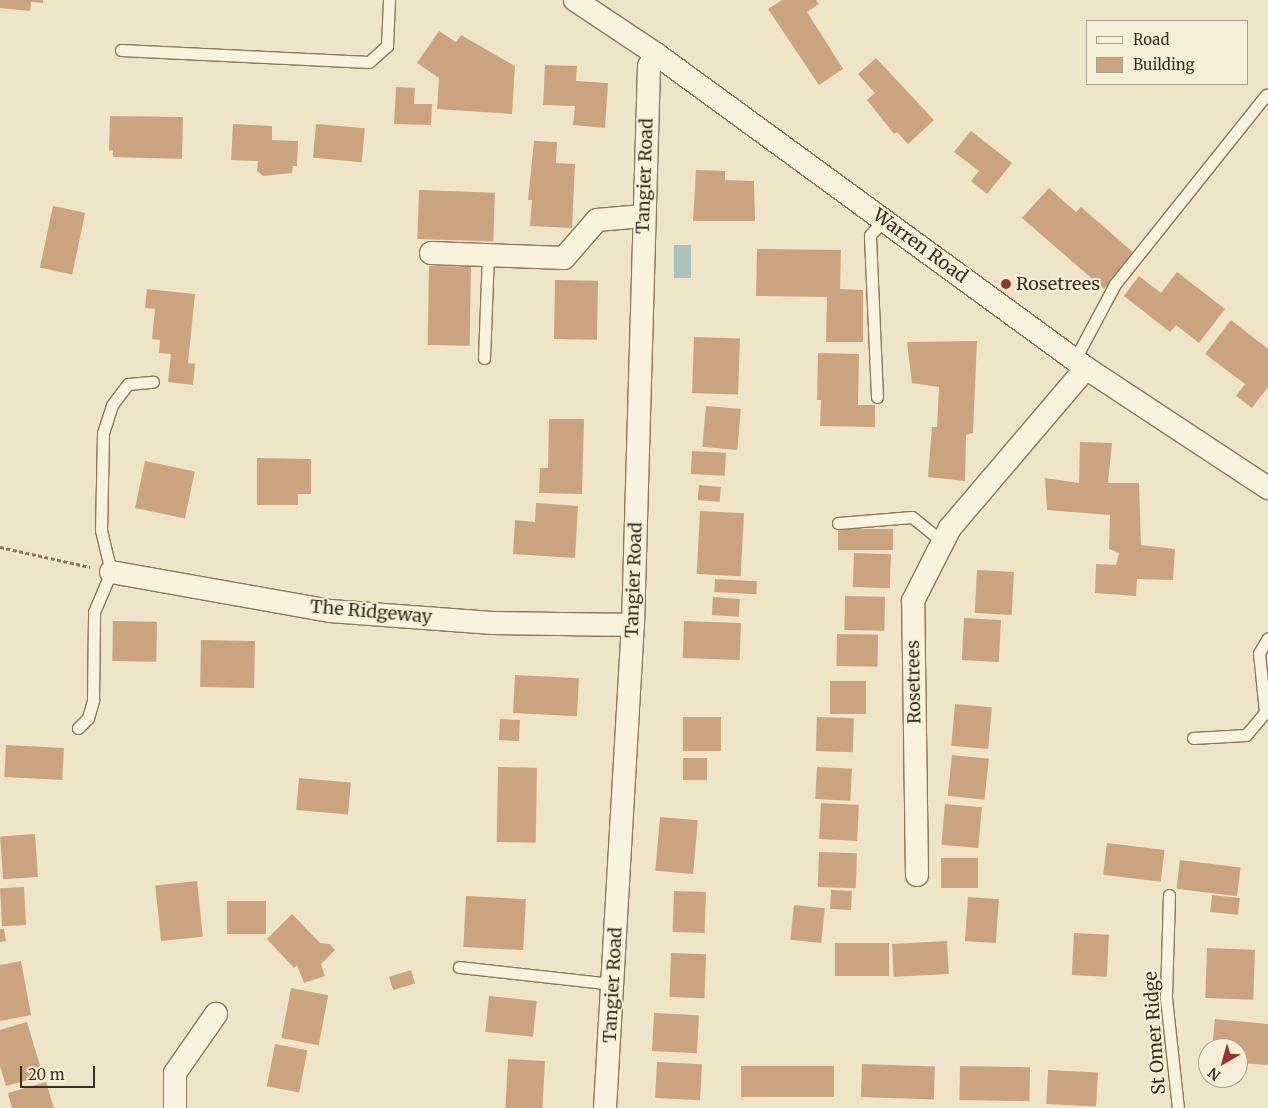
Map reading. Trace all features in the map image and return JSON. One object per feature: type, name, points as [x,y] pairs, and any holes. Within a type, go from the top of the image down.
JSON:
[{"type":"street","name":"Warren Road","points":[[575,0],[656,54],[885,219],[1080,363],[1268,488]]},
{"type":"street","name":"Tangier Road","points":[[605,1108],[633,625],[643,216],[649,66],[656,54]]},
{"type":"street","points":[[431,253],[564,258],[597,220],[643,216]]},
{"type":"street","name":"Rosetrees","points":[[917,875],[913,600],[950,528],[1080,363]]},
{"type":"street","name":"The Ridgeway","points":[[111,572],[330,611],[493,623],[633,625]]},
{"type":"street","points":[[175,1108],[175,1073],[216,1014]]},
{"type":"lane","points":[[121,50],[369,62],[387,46],[389,0]]},
{"type":"lane","points":[[1080,363],[1115,284],[1266,95]]},
{"type":"lane","points":[[876,397],[870,236],[885,219]]},
{"type":"lane","points":[[484,358],[488,256]]},
{"type":"lane","points":[[78,728],[88,718],[93,700],[94,612],[111,572],[101,530],[103,433],[112,405],[128,384],[154,382]]},
{"type":"lane","points":[[838,523],[912,517],[943,542]]},
{"type":"lane","points":[[1193,738],[1246,735],[1265,712],[1259,653],[1268,638]]},
{"type":"lane","name":"St Omer Ridge","points":[[1170,895],[1166,998],[1178,1108]]},
{"type":"lane","points":[[459,968],[613,984]]},
{"type":"path","points":[[0,547],[111,572]]},
{"type":"water","points":[[674,245],[691,245],[691,278],[674,278]]},
{"type":"building","points":[[0,0],[43,0],[43,3],[31,2],[30,11],[0,8]]},
{"type":"building","points":[[782,0],[816,0],[819,4],[807,12],[843,69],[819,85],[768,9]]},
{"type":"building","points":[[439,31],[456,42],[461,35],[515,66],[512,114],[437,109],[439,78],[417,63]]},
{"type":"building","points":[[876,58],[934,120],[908,144],[897,132],[894,134],[867,100],[875,93],[858,74]]},
{"type":"building","points":[[545,65],[577,66],[576,81],[608,83],[605,128],[573,125],[575,106],[543,105]]},
{"type":"building","points":[[396,87],[415,88],[414,104],[432,104],[431,125],[394,124]]},
{"type":"building","points":[[110,116],[183,117],[182,159],[113,157],[113,150],[109,151]]},
{"type":"building","points":[[233,124],[272,126],[272,140],[298,141],[297,166],[293,166],[292,173],[263,176],[257,171],[258,161],[231,160]]},
{"type":"building","points":[[316,124],[365,128],[362,162],[313,158]]},
{"type":"building","points":[[971,131],[1012,163],[987,194],[971,181],[979,171],[954,152]]},
{"type":"building","points":[[534,141],[557,142],[556,163],[575,164],[572,228],[530,226],[532,200],[528,200]]},
{"type":"building","points":[[696,170],[725,171],[725,180],[754,181],[755,221],[693,221]]},
{"type":"building","points":[[1049,188],[1076,212],[1081,207],[1135,254],[1104,289],[1022,218]]},
{"type":"building","points":[[419,190],[495,193],[493,242],[417,239]]},
{"type":"building","points":[[53,206],[85,213],[72,274],[40,268]]},
{"type":"building","points":[[757,249],[841,250],[840,289],[863,290],[863,342],[826,342],[827,297],[756,296]]},
{"type":"building","points":[[429,266],[471,267],[470,346],[428,345]]},
{"type":"building","points":[[1177,272],[1225,309],[1199,343],[1176,325],[1170,332],[1124,296],[1139,276],[1161,293]]},
{"type":"building","points":[[555,280],[598,281],[597,340],[554,339]]},
{"type":"building","points":[[147,289],[195,294],[188,363],[195,364],[193,385],[168,382],[171,354],[159,353],[160,340],[152,339],[155,309],[145,308]]},
{"type":"building","points":[[1231,320],[1268,349],[1268,387],[1252,408],[1236,396],[1245,384],[1205,354]]},
{"type":"building","points":[[694,337],[740,339],[738,395],[692,393]]},
{"type":"building","points":[[977,341],[973,433],[966,435],[965,481],[928,477],[932,427],[937,427],[939,387],[912,383],[907,342]]},
{"type":"building","points":[[818,353],[859,354],[858,405],[875,405],[875,427],[820,426],[821,400],[817,400]]},
{"type":"building","points":[[706,406],[741,409],[737,450],[702,447]]},
{"type":"building","points":[[549,419],[584,419],[582,494],[539,493],[540,468],[548,468]]},
{"type":"building","points":[[1080,442],[1112,443],[1108,483],[1139,483],[1141,545],[1175,549],[1173,580],[1137,579],[1136,596],[1095,593],[1096,564],[1116,565],[1119,553],[1109,549],[1110,515],[1047,510],[1045,478],[1079,483]]},
{"type":"building","points":[[692,451],[726,453],[725,476],[691,474]]},
{"type":"building","points":[[257,458],[311,459],[311,494],[298,494],[298,505],[257,505]]},
{"type":"building","points":[[145,461],[195,472],[185,519],[135,508]]},
{"type":"building","points":[[699,485],[721,487],[720,502],[698,500]]},
{"type":"building","points":[[536,503],[578,506],[575,558],[513,554],[515,520],[535,522]]},
{"type":"building","points":[[700,511],[744,513],[741,576],[697,574]]},
{"type":"building","points":[[838,529],[893,529],[893,550],[838,550]]},
{"type":"building","points":[[854,553],[891,554],[890,588],[853,587]]},
{"type":"building","points":[[977,570],[1014,572],[1012,615],[975,613]]},
{"type":"building","points":[[715,579],[757,581],[756,594],[714,592]]},
{"type":"building","points":[[845,596],[885,597],[884,631],[844,630]]},
{"type":"building","points":[[713,597],[740,599],[739,617],[712,615]]},
{"type":"building","points":[[964,618],[1001,620],[999,662],[962,660]]},
{"type":"building","points":[[113,621],[157,622],[156,662],[112,661]]},
{"type":"building","points":[[684,621],[741,623],[740,660],[683,658]]},
{"type":"building","points":[[837,634],[878,635],[877,667],[836,666]]},
{"type":"building","points":[[201,640],[255,641],[254,688],[200,687]]},
{"type":"building","points":[[515,675],[579,678],[577,716],[513,713]]},
{"type":"building","points":[[830,681],[866,681],[866,714],[830,714]]},
{"type":"building","points":[[955,704],[992,707],[988,749],[951,746]]},
{"type":"building","points":[[683,717],[721,717],[721,751],[683,751]]},
{"type":"building","points":[[817,717],[854,718],[853,752],[816,751]]},
{"type":"building","points":[[500,719],[520,720],[519,741],[499,740]]},
{"type":"building","points":[[6,745],[64,748],[62,780],[4,777]]},
{"type":"building","points":[[952,755],[989,759],[985,800],[948,796]]},
{"type":"building","points":[[683,758],[707,758],[707,780],[683,780]]},
{"type":"building","points":[[498,767],[537,768],[536,843],[497,842]]},
{"type":"building","points":[[817,767],[852,769],[850,801],[815,799]]},
{"type":"building","points":[[299,778],[351,783],[348,814],[296,810]]},
{"type":"building","points":[[821,803],[859,805],[857,841],[819,839]]},
{"type":"building","points":[[945,804],[982,807],[978,848],[941,845]]},
{"type":"building","points":[[660,817],[698,820],[693,874],[655,871]]},
{"type":"building","points":[[35,834],[38,877],[3,879],[0,836]]},
{"type":"building","points":[[1107,843],[1165,850],[1161,882],[1103,875]]},
{"type":"building","points":[[819,852],[857,853],[856,888],[818,887]]},
{"type":"building","points":[[941,858],[978,858],[978,888],[941,888]]},
{"type":"building","points":[[1180,860],[1241,867],[1237,896],[1176,889]]},
{"type":"building","points":[[197,881],[203,937],[161,941],[155,885]]},
{"type":"building","points":[[24,887],[26,925],[2,926],[0,888]]},
{"type":"building","points":[[831,890],[852,891],[851,910],[830,909]]},
{"type":"building","points":[[674,891],[706,892],[705,933],[673,932]]},
{"type":"building","points":[[1212,895],[1240,898],[1238,915],[1210,912]]},
{"type":"building","points":[[466,896],[526,899],[523,950],[463,947]]},
{"type":"building","points":[[968,897],[999,899],[996,943],[965,941]]},
{"type":"building","points":[[227,901],[266,901],[266,934],[227,934]]},
{"type":"building","points":[[794,905],[825,908],[821,943],[790,940]]},
{"type":"building","points":[[292,914],[320,943],[330,944],[335,950],[321,964],[325,976],[304,983],[297,965],[294,968],[267,939]]},
{"type":"building","points":[[0,929],[4,929],[6,941],[0,942]]},
{"type":"building","points":[[1074,933],[1109,935],[1107,977],[1072,975]]},
{"type":"building","points":[[947,941],[949,974],[894,977],[892,944]]},
{"type":"building","points":[[835,943],[889,943],[889,976],[835,976]]},
{"type":"building","points":[[1207,948],[1255,950],[1253,1000],[1205,998]]},
{"type":"building","points":[[671,953],[706,954],[704,998],[669,997]]},
{"type":"building","points":[[21,961],[31,1015],[0,1021],[0,965]]},
{"type":"building","points":[[411,970],[415,983],[393,990],[389,977]]},
{"type":"building","points":[[291,988],[328,995],[319,1045],[281,1038]]},
{"type":"building","points":[[489,996],[537,1001],[533,1037],[485,1032]]},
{"type":"building","points":[[654,1013],[699,1015],[697,1053],[652,1051]]},
{"type":"building","points":[[1215,1019],[1268,1024],[1268,1065],[1248,1064],[1248,1038],[1213,1038]]},
{"type":"building","points":[[27,1022],[43,1076],[6,1086],[0,1066],[0,1030]]},
{"type":"building","points":[[275,1044],[307,1050],[299,1093],[267,1086]]},
{"type":"building","points":[[508,1059],[545,1061],[542,1108],[505,1108]]},
{"type":"building","points":[[657,1062],[702,1064],[700,1100],[655,1098]]},
{"type":"building","points":[[862,1064],[935,1067],[934,1100],[861,1097]]},
{"type":"building","points":[[741,1066],[834,1066],[834,1097],[741,1097]]},
{"type":"building","points":[[960,1066],[1030,1067],[1029,1101],[959,1100]]},
{"type":"building","points":[[1048,1070],[1098,1073],[1096,1107],[1046,1104]]},
{"type":"building","points":[[46,1082],[54,1108],[12,1108],[8,1093]]},
{"type":"place","name":"Rosetrees","points":[[1006,284]]}]
